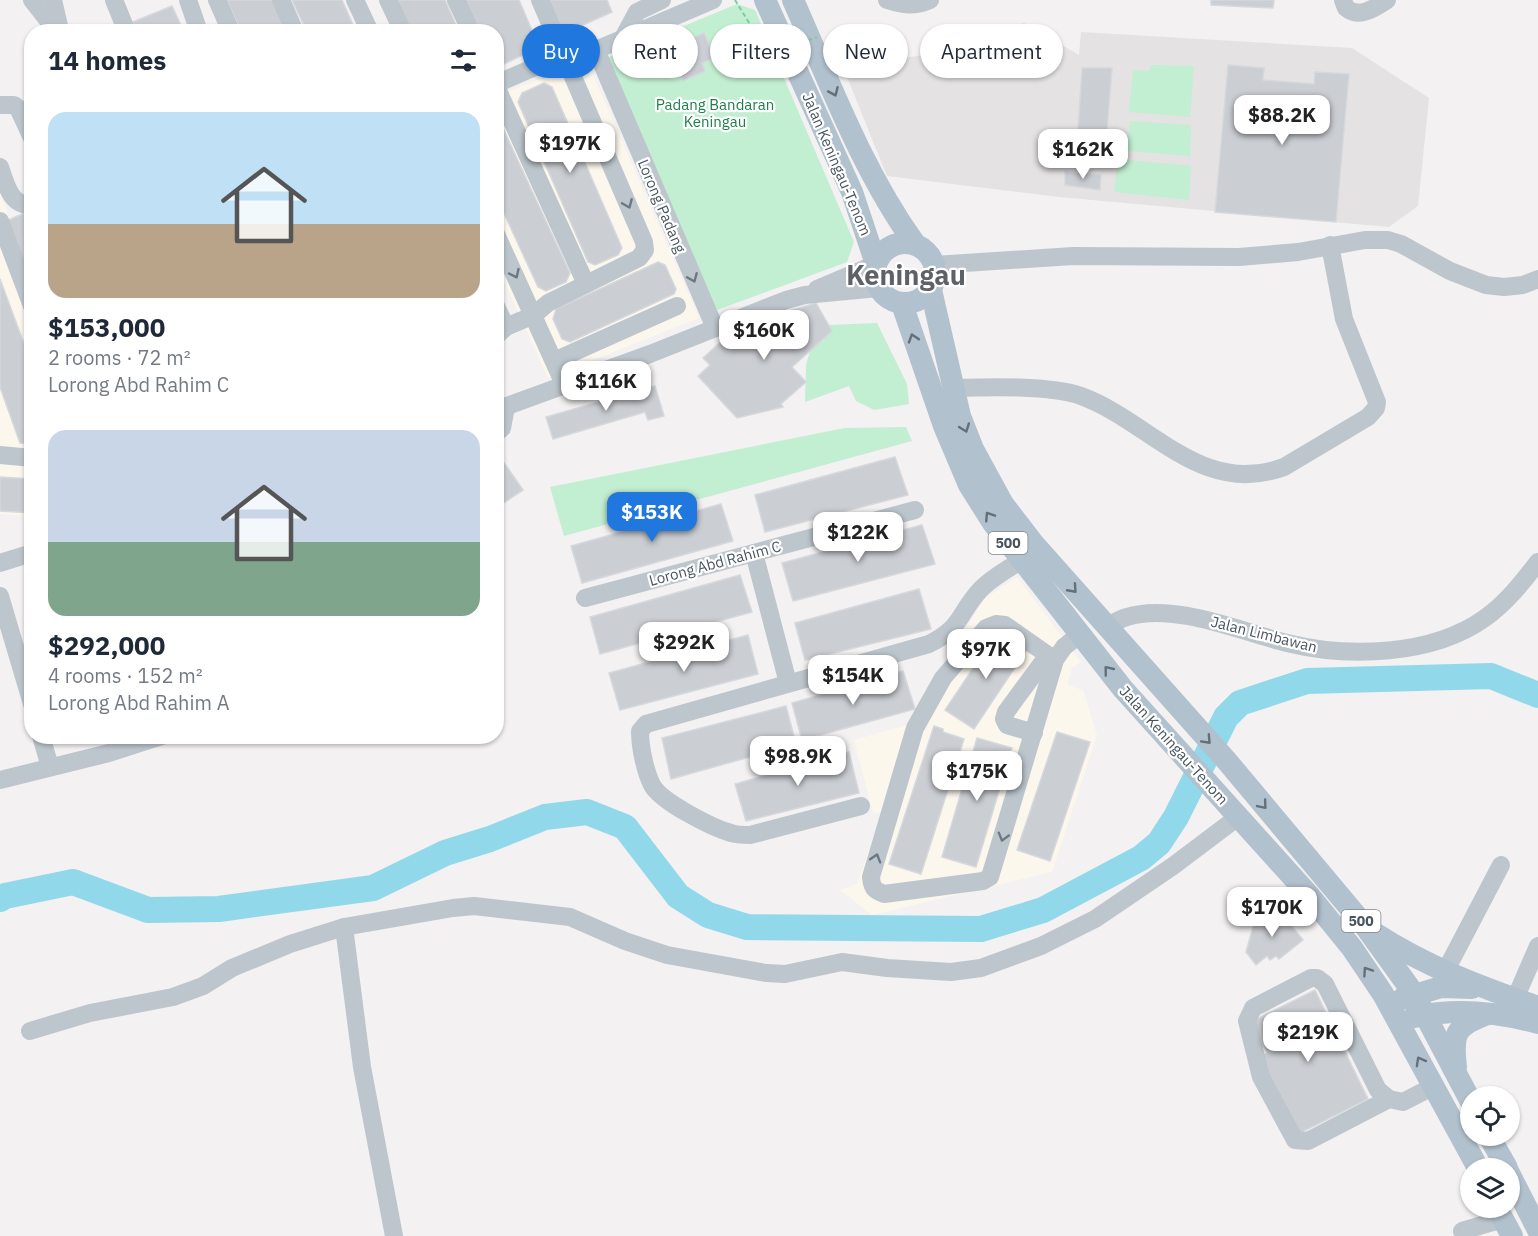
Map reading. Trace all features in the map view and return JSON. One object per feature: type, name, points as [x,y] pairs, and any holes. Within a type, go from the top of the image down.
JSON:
[{"type":"main road","name":"Jalan Keningau-Tenom","points":[[765,0],[852,192],[876,264]]},
{"type":"main road","name":"Jalan Keningau-Tenom","points":[[793,0],[868,168],[896,218],[915,244]]},
{"type":"main road","points":[[931,290],[918,301],[902,304],[888,299],[878,288],[874,272],[880,255],[896,244],[915,244],[930,256],[934,265]]},
{"type":"main road","name":"500","points":[[931,290],[936,273],[934,265]]},
{"type":"main road","name":"Jalan Keningau-Tenom","points":[[931,290],[960,416],[973,449],[1003,504],[1032,543],[1226,760],[1365,926],[1414,994],[1463,1086]]},
{"type":"main road","name":"Jalan Keningau-Tenom","points":[[902,304],[940,416],[969,485],[993,523],[1080,634],[1174,747],[1352,948],[1393,1011],[1473,1158]]},
{"type":"main road","points":[[1365,926],[1393,945],[1445,972],[1483,989],[1538,1007]]},
{"type":"main road","points":[[1393,1011],[1414,994],[1453,986],[1483,989]]},
{"type":"main road","points":[[1393,1011],[1425,1014],[1505,1015],[1538,1023]]},
{"type":"main road","points":[[1458,1076],[1454,1049],[1456,1033],[1468,1021],[1489,1014]]},
{"type":"main road","points":[[1520,1195],[1538,1230]]},
{"type":"street","points":[[32,0],[52,24]]},
{"type":"street","points":[[53,0],[58,24]]},
{"type":"street","points":[[114,0],[124,24]]},
{"type":"street","points":[[188,0],[196,24]]},
{"type":"street","points":[[217,0],[228,24]]},
{"type":"street","points":[[281,0],[292,24]]},
{"type":"street","points":[[355,0],[366,24]]},
{"type":"street","points":[[388,0],[399,24]]},
{"type":"street","points":[[456,0],[467,24]]},
{"type":"street","points":[[540,0],[551,24]]},
{"type":"street","points":[[627,24],[631,8],[641,9],[662,0]]},
{"type":"street","points":[[656,24],[713,0]]},
{"type":"street","points":[[887,0],[902,5],[918,5],[930,0]]},
{"type":"street","points":[[1343,0],[1346,8],[1357,13],[1371,10],[1387,0]]},
{"type":"street","name":"Lorong Padang","points":[[600,59],[715,328]]},
{"type":"street","points":[[504,81],[522,73]]},
{"type":"street","points":[[504,330],[534,315],[548,303],[639,258],[645,250],[644,242],[575,78]]},
{"type":"street","points":[[504,103],[586,284]]},
{"type":"street","points":[[0,105],[14,105],[24,121]]},
{"type":"street","points":[[0,167],[15,201],[24,205]]},
{"type":"street","points":[[0,221],[24,282]]},
{"type":"street","points":[[934,265],[1073,256],[1239,257],[1298,252],[1365,240],[1388,240],[1401,244],[1467,279],[1486,285],[1504,287],[1523,285],[1538,279]]},
{"type":"street","points":[[954,388],[1028,388],[1078,394],[1104,406],[1206,468],[1239,474],[1272,471],[1301,457],[1368,417],[1376,408],[1377,402],[1372,387],[1344,319],[1330,245]]},
{"type":"street","points":[[504,251],[564,384]]},
{"type":"street","points":[[504,408],[805,295],[876,264]]},
{"type":"street","points":[[805,295],[878,288]]},
{"type":"street","points":[[554,361],[677,306]]},
{"type":"street","points":[[0,455],[24,457]]},
{"type":"street","name":"Lorong Abd Rahim C","points":[[585,598],[915,510]]},
{"type":"street","points":[[754,552],[788,683]]},
{"type":"street","points":[[0,563],[24,556]]},
{"type":"street","points":[[861,806],[750,835],[733,834],[715,828],[662,797],[652,786],[640,741],[640,731],[646,724],[937,640],[958,624],[978,592],[1022,560]]},
{"type":"street","name":"Jalan Limbawan","points":[[1107,627],[1126,617],[1167,614],[1210,620],[1288,644],[1358,652],[1396,650],[1465,630],[1485,618],[1535,573]]},
{"type":"street","points":[[0,596],[24,680]]},
{"type":"street","points":[[996,624],[1005,625],[1052,658],[1034,733],[990,877],[983,881],[884,894],[875,891],[871,886],[871,877],[915,728],[943,678],[986,628],[996,624]]},
{"type":"street","points":[[1034,733],[1007,725],[1004,719],[1006,712],[1052,658],[1080,634]]},
{"type":"street","points":[[937,640],[960,659]]},
{"type":"street","points":[[43,744],[50,767]]},
{"type":"street","points":[[0,780],[137,744]]},
{"type":"street","points":[[30,1031],[90,1013],[173,997],[203,986],[232,968],[290,944],[344,927],[474,906],[570,917],[625,941],[667,955],[766,973],[785,974],[842,962],[887,968],[951,972],[981,968],[1013,957],[1095,919],[1163,873],[1238,817]]},
{"type":"street","points":[[1445,972],[1501,865]]},
{"type":"street","points":[[344,927],[362,1068],[394,1236]]},
{"type":"street","points":[[1515,999],[1533,972],[1538,946]]},
{"type":"street","points":[[1389,1099],[1308,1141],[1295,1140],[1261,1077],[1247,1022],[1249,1014],[1253,1008],[1311,978],[1317,978],[1325,984],[1378,1090],[1389,1099],[1403,1102],[1434,1086]]},
{"type":"street","points":[[1457,1234],[1504,1221]]},
{"type":"path","points":[[735,0],[756,34],[765,57],[817,37]]},
{"type":"shaded area","points":[[1081,32],[1352,48],[1429,98],[1418,206],[1389,227],[1059,197],[887,176],[847,78],[908,78],[908,57],[920,56],[920,78],[1063,78],[1063,46],[1079,55]]},
{"type":"shaded area","points":[[543,78],[594,78],[699,318],[548,378],[504,281],[504,93]]},
{"type":"shaded area","points":[[0,192],[24,259],[24,516],[0,514]]},
{"type":"shaded area","points":[[1017,577],[1081,662],[1072,668],[1067,685],[1083,690],[1097,735],[1052,872],[872,915],[840,890],[857,884],[882,812],[873,813],[854,740],[909,724],[984,599]]},
{"type":"green space","name":"Padang Bandaran Keningau","points":[[737,4],[755,10],[761,24],[710,24],[710,78],[784,78],[854,242],[847,262],[717,310],[616,78],[698,78],[698,24],[689,24]]},
{"type":"green space","name":"Padang Bandaran Keningau","points":[[612,56],[612,69],[607,58]]},
{"type":"green space","points":[[1152,65],[1194,66],[1190,117],[1129,112],[1133,70],[1149,71]]},
{"type":"green space","points":[[1130,121],[1191,125],[1190,156],[1127,151]]},
{"type":"green space","points":[[1118,159],[1191,166],[1189,200],[1114,192]]},
{"type":"green space","points":[[877,323],[907,384],[909,404],[874,410],[856,401],[849,386],[805,402],[806,365],[810,351],[832,331],[829,325]]},
{"type":"green space","points":[[906,427],[912,441],[564,536],[550,487],[845,428]]},
{"type":"building","points":[[227,0],[274,0],[284,24],[238,24]]},
{"type":"building","points":[[292,0],[342,0],[352,24],[303,24]]},
{"type":"building","points":[[393,0],[445,0],[456,24],[404,24]]},
{"type":"building","points":[[461,0],[519,0],[529,24],[522,24],[522,55],[504,64],[504,24],[472,24]]},
{"type":"building","points":[[548,0],[607,0],[612,12],[585,24],[559,24]]},
{"type":"building","points":[[1211,0],[1274,0],[1273,8],[1211,5]]},
{"type":"building","points":[[172,6],[180,24],[134,24],[133,22]]},
{"type":"building","points":[[704,33],[710,47],[710,60],[702,63],[705,71],[698,74],[698,36]]},
{"type":"building","points":[[1228,65],[1264,68],[1263,80],[1314,84],[1315,72],[1349,74],[1336,222],[1215,212]]},
{"type":"building","points":[[1082,68],[1112,68],[1107,131],[1078,130]]},
{"type":"building","points":[[544,83],[552,87],[622,248],[618,255],[595,265],[588,262],[518,102],[522,93]]},
{"type":"building","points":[[504,130],[570,273],[566,282],[546,291],[538,287],[504,213]]},
{"type":"building","points":[[1065,171],[1101,175],[1100,190],[1065,185]]},
{"type":"building","points":[[24,213],[24,262],[6,221]]},
{"type":"building","points":[[658,262],[665,265],[676,289],[674,294],[570,342],[562,339],[553,319],[556,309]]},
{"type":"building","points":[[0,279],[24,344],[24,443],[20,443],[0,387]]},
{"type":"building","points":[[816,303],[832,331],[792,367],[806,382],[781,404],[783,407],[737,418],[698,376],[710,365],[703,358],[736,328]]},
{"type":"building","points":[[655,386],[664,416],[648,420],[645,412],[553,439],[546,417]]},
{"type":"building","points":[[895,457],[908,495],[765,532],[755,495]]},
{"type":"building","points":[[504,463],[523,490],[504,503]]},
{"type":"building","points":[[0,477],[24,478],[24,512],[0,511]]},
{"type":"building","points":[[721,504],[733,541],[582,583],[571,546]]},
{"type":"building","points":[[922,525],[935,564],[793,601],[782,563]]},
{"type":"building","points":[[740,575],[752,612],[600,654],[590,617]]},
{"type":"building","points":[[919,589],[931,629],[805,660],[795,623]]},
{"type":"building","points":[[998,631],[1026,651],[974,729],[945,710]]},
{"type":"building","points":[[748,635],[758,674],[620,710],[609,673]]},
{"type":"building","points":[[903,671],[915,709],[802,740],[792,703]]},
{"type":"building","points":[[786,706],[796,744],[671,779],[662,738]]},
{"type":"building","points":[[934,726],[943,729],[943,732],[964,739],[921,874],[889,864]]},
{"type":"building","points":[[1057,732],[1090,742],[1050,861],[1017,850]]},
{"type":"building","points":[[977,738],[1012,748],[976,867],[942,857]]},
{"type":"building","points":[[849,752],[859,793],[746,821],[735,784]]},
{"type":"building","points":[[1277,908],[1303,940],[1279,959],[1276,956],[1270,960],[1267,956],[1256,965],[1246,952],[1253,927]]},
{"type":"building","points":[[1315,990],[1368,1099],[1298,1134],[1260,1057],[1267,1053],[1251,1022]]},
{"type":"waterway","points":[[0,899],[73,882],[148,910],[219,909],[373,888],[445,853],[490,839],[545,817],[587,812],[625,827],[678,896],[708,915],[747,927],[981,929],[1043,910],[1141,858],[1159,843],[1176,817],[1226,717],[1240,703],[1307,681],[1491,676],[1538,695]]},
{"type":"district","name":"Keningau","points":[[906,274]]}]
